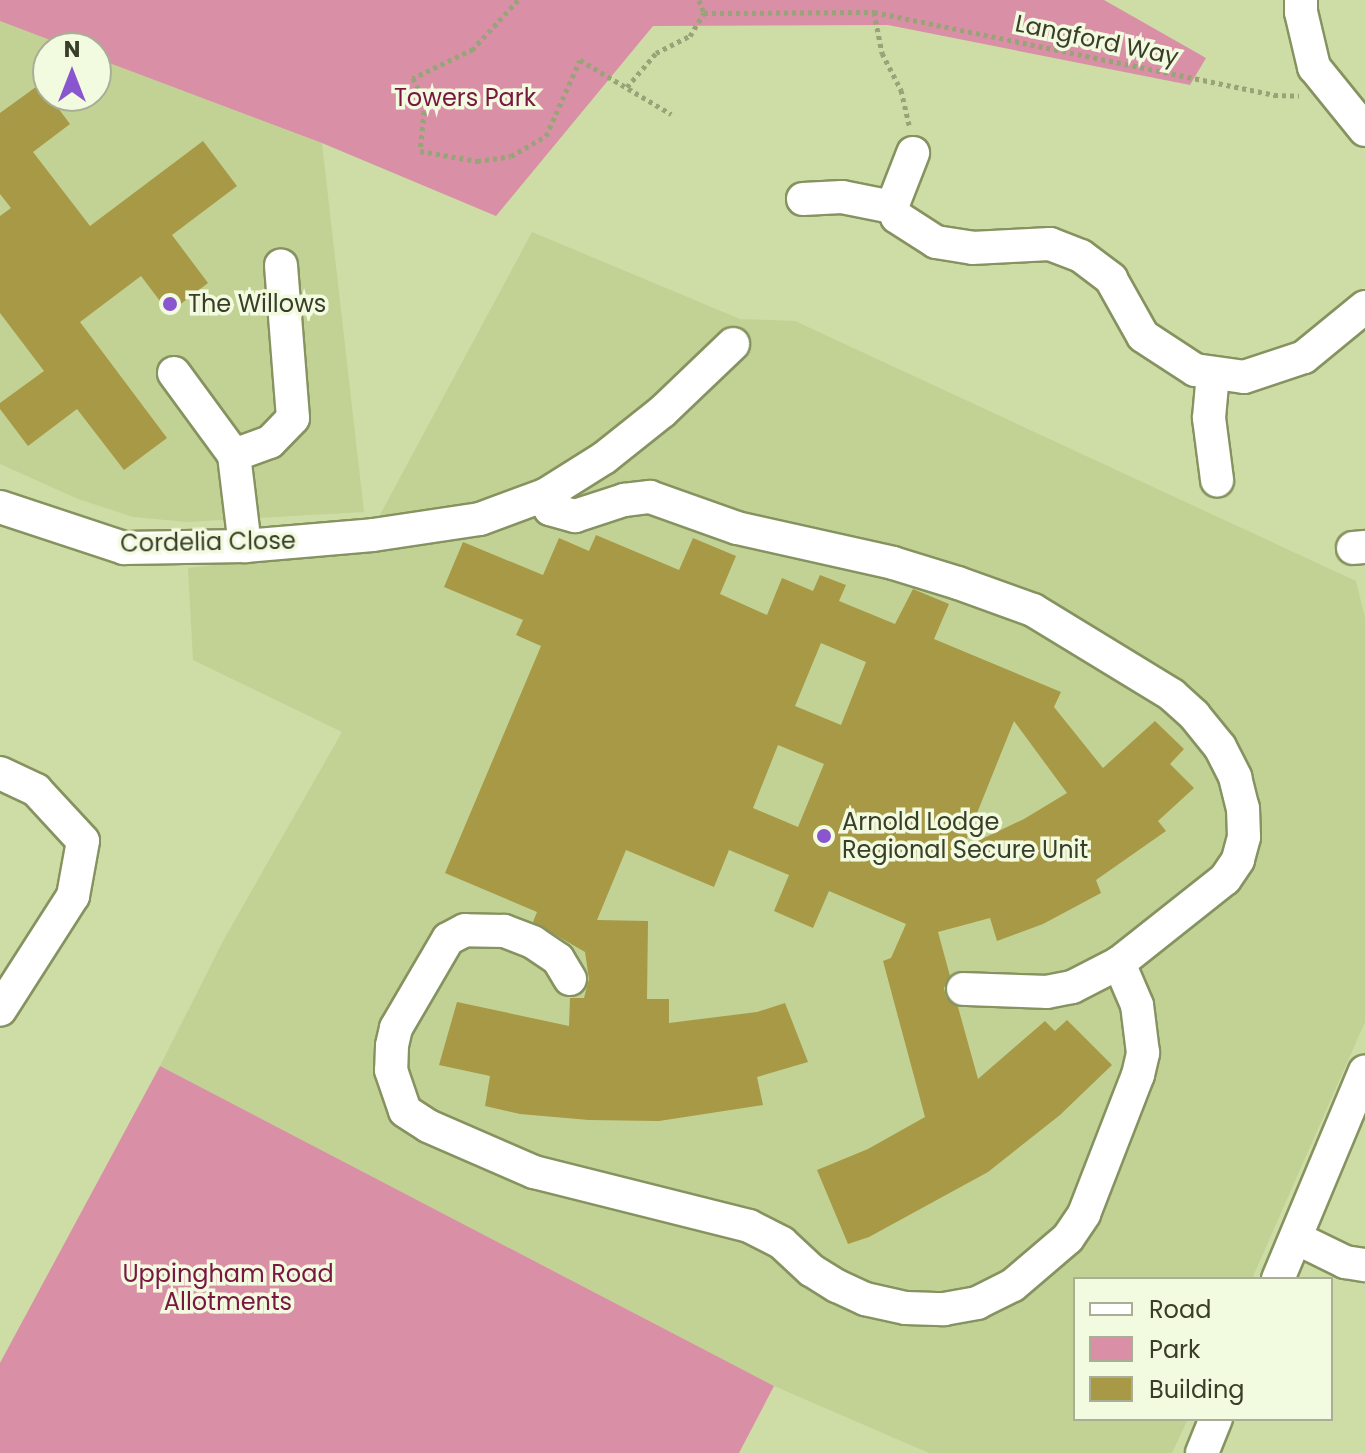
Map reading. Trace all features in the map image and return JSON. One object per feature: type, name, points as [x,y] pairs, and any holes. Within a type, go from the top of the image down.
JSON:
[{"type":"street","points":[[1301,0],[1314,67],[1365,130]]},
{"type":"street","points":[[913,153],[892,207],[897,217],[936,242],[972,248],[1050,244],[1081,256],[1111,279],[1143,336],[1195,370],[1244,377],[1304,357],[1365,307]]},
{"type":"street","points":[[803,199],[842,197],[892,207]]},
{"type":"street","points":[[234,455],[270,442],[293,418],[281,265]]},
{"type":"street","name":"Cordelia Close","points":[[0,507],[124,548],[245,546],[373,535],[480,519],[545,495],[604,458],[663,411],[733,344]]},
{"type":"street","points":[[174,373],[234,455],[245,546]]},
{"type":"street","points":[[1213,373],[1209,418],[1217,480]]},
{"type":"street","points":[[545,495],[550,509],[575,516],[624,500],[650,497],[737,528],[893,563],[1033,610],[1172,695],[1220,747],[1235,777],[1243,808],[1244,837],[1238,860],[1225,879],[1119,963],[1072,987],[1046,992],[963,989]]},
{"type":"street","points":[[0,773],[36,790],[83,841],[73,896],[0,1010]]},
{"type":"street","points":[[570,979],[558,959],[533,942],[504,931],[465,930],[448,939],[396,1028],[391,1070],[405,1111],[428,1126],[534,1172],[749,1226],[782,1243],[811,1270],[865,1299],[906,1308],[944,1309],[977,1303],[1013,1285],[1068,1238],[1084,1214],[1138,1075],[1143,1053],[1137,1005],[1119,963]]},
{"type":"street","points":[[1279,1277],[1365,1071]]},
{"type":"street","points":[[1296,1238],[1345,1262],[1365,1265]]},
{"type":"street","points":[[1202,1453],[1215,1421]]},
{"type":"path","points":[[518,0],[473,49],[413,78],[425,103],[420,151],[477,161],[511,156],[546,136],[580,60],[671,114]]},
{"type":"path","points":[[627,87],[656,53],[690,36],[704,13],[699,0]]},
{"type":"path","points":[[874,12],[882,53],[901,90],[913,153]]},
{"type":"path","name":"Langford Way","points":[[704,13],[874,12],[1274,95],[1322,96],[1338,93]]},
{"type":"shaded area","name":"The Willows","points":[[0,21],[32,33],[32,112],[112,112],[112,64],[322,143],[364,512],[187,522],[133,517],[78,499],[0,464]]},
{"type":"shaded area","name":"Arnold Lodge Regional Secure Unit","points":[[532,232],[740,319],[795,321],[1356,581],[1365,618],[1365,1022],[1253,1277],[1073,1277],[1073,1421],[1187,1421],[1172,1453],[929,1453],[774,1386],[160,1066],[223,941],[342,732],[193,660],[188,568],[368,547],[382,511]]},
{"type":"green space","name":"Towers Park","points":[[0,0],[1104,0],[1206,58],[1190,85],[888,25],[653,26],[496,216],[322,143],[112,64],[112,32],[32,33],[0,21]]},
{"type":"green space","name":"Uppingham Road Allotments","points":[[160,1066],[774,1386],[739,1453],[0,1453],[0,1363]]},
{"type":"building","name":"The Willows","points":[[32,90],[32,112],[61,112],[70,124],[33,152],[90,226],[203,141],[237,186],[172,235],[208,283],[169,313],[141,276],[80,322],[167,438],[124,470],[77,409],[28,446],[0,409],[0,403],[44,371],[0,313],[0,216],[11,208],[0,194],[0,113]]},
{"type":"building","points":[[596,535],[679,570],[693,538],[736,556],[720,594],[767,615],[782,578],[813,591],[820,575],[846,585],[839,601],[895,624],[913,589],[949,604],[934,639],[1061,692],[1054,707],[1103,768],[1155,721],[1184,749],[1170,764],[1194,788],[1158,821],[1166,831],[1096,880],[1101,893],[1043,924],[997,941],[990,918],[938,932],[950,976],[944,988],[946,997],[958,1007],[978,1079],[1045,1021],[1055,1031],[1067,1020],[1112,1065],[1060,1115],[988,1172],[869,1237],[848,1244],[817,1170],[868,1149],[925,1117],[883,961],[891,958],[906,924],[829,891],[813,928],[774,911],[789,875],[729,850],[714,887],[626,850],[597,920],[648,921],[647,999],[669,999],[669,1023],[757,1012],[785,1003],[808,1062],[757,1077],[763,1105],[659,1121],[589,1120],[520,1114],[485,1106],[490,1076],[439,1065],[457,1002],[569,1026],[570,998],[584,998],[589,979],[585,952],[533,922],[537,912],[445,873],[541,646],[516,635],[523,620],[444,587],[463,542],[543,575],[559,538],[589,551]],"holes":[[[821,643],[866,662],[841,725],[795,706]],[[1014,721],[1067,793],[1024,819],[963,848]],[[778,745],[824,764],[798,827],[753,808]]]},
{"type":"place","name":"The Willows","points":[[170,304]]},
{"type":"place","name":"Arnold Lodge Regional Secure Unit","points":[[824,836]]}]
